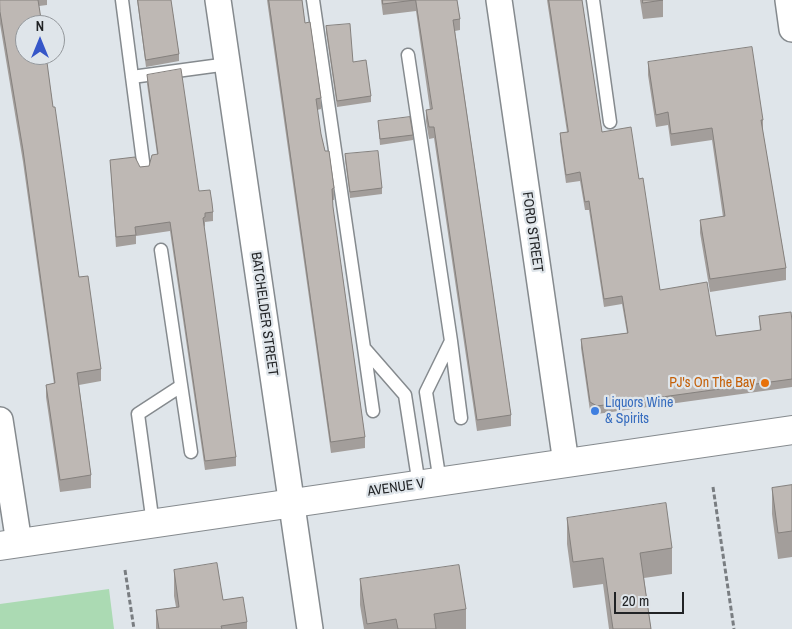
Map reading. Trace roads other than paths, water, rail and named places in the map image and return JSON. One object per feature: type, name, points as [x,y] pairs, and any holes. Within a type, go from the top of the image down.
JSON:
[{"type":"main road","name":"AVENUE V","points":[[9,544],[792,430]]},
{"type":"street","name":"BATCHELDER STREET","points":[[218,0],[310,629]]},
{"type":"street","name":"FORD STREET","points":[[499,0],[566,463]]},
{"type":"street","points":[[788,0],[792,29]]},
{"type":"street","points":[[0,420],[9,544]]},
{"type":"lane","points":[[122,0],[144,169]]},
{"type":"lane","points":[[314,0],[373,411]]},
{"type":"lane","points":[[592,0],[610,122]]},
{"type":"lane","points":[[408,55],[461,418]]},
{"type":"lane","points":[[132,77],[228,64]]},
{"type":"lane","points":[[161,250],[191,452]]},
{"type":"lane","points":[[430,483],[426,392],[451,341]]},
{"type":"lane","points":[[364,348],[406,395],[430,483]]},
{"type":"lane","points":[[153,524],[138,414],[182,386]]},
{"type":"place","name":"PJ's On The Bay","points":[[765,383]]},
{"type":"place","name":"Liquors Wine & Spirits","points":[[595,411]]}]
